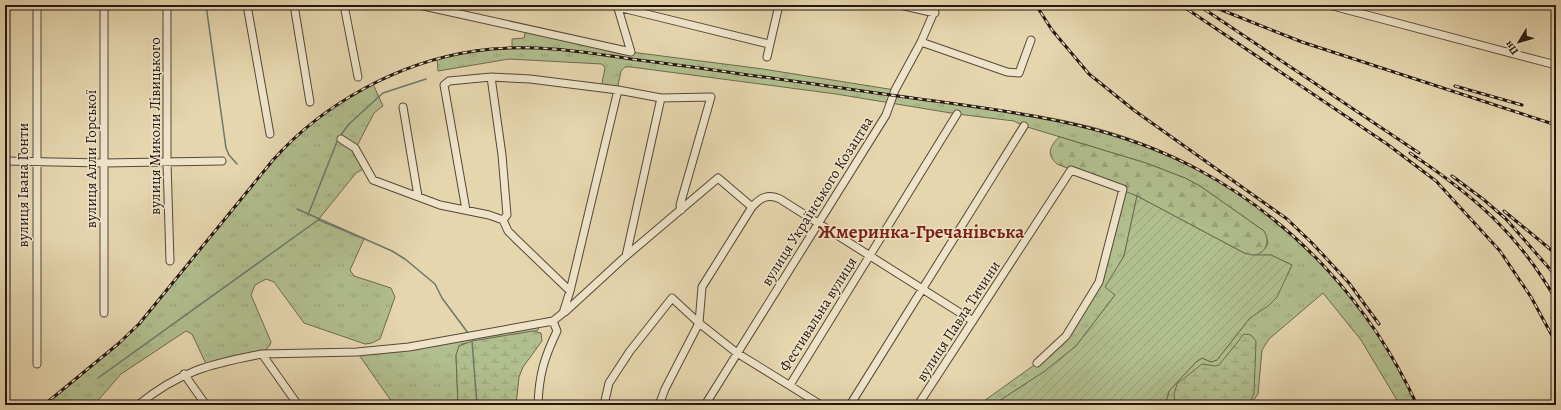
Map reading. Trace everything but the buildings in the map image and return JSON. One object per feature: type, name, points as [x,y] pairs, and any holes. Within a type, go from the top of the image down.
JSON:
[{"type":"street","name":"вулиця Івана Гонти","points":[[37,5],[37,364]]},
{"type":"street","name":"вулиця Алли Горської","points":[[104,5],[104,313]]},
{"type":"street","name":"вулиця Миколи Лівицького","points":[[167,5],[167,162],[170,261]]},
{"type":"street","points":[[247,5],[270,134]]},
{"type":"street","points":[[294,5],[310,102]]},
{"type":"street","points":[[344,5],[358,76]]},
{"type":"street","points":[[419,5],[631,52],[618,6],[769,44]]},
{"type":"street","points":[[767,57],[779,5]]},
{"type":"street","points":[[900,5],[935,13]]},
{"type":"street","name":"вулиця Українського Козацтва","points":[[705,405],[736,353],[819,224],[886,115],[895,90],[921,42],[935,13],[937,5]]},
{"type":"street","points":[[1329,5],[1556,65]]},
{"type":"street","points":[[921,42],[1007,72],[1019,73],[1031,40]]},
{"type":"street","points":[[491,77],[502,155],[507,215],[503,220]]},
{"type":"street","points":[[466,210],[444,85],[449,80],[491,77],[530,79],[618,90],[661,98],[711,97],[680,205],[681,210]]},
{"type":"street","points":[[563,313],[570,291],[618,90]]},
{"type":"street","points":[[626,256],[661,98]]},
{"type":"street","points":[[403,107],[418,196]]},
{"type":"street","name":"Фестивальна вулиця","points":[[790,385],[957,114]]},
{"type":"street","points":[[850,405],[1024,126]]},
{"type":"street","points":[[341,140],[356,148],[373,180],[440,205],[489,215],[503,220],[508,231],[570,291]]},
{"type":"street","points":[[5,161],[104,163],[222,161]]},
{"type":"street","name":"вулиця Павла Тичини","points":[[918,405],[1071,170],[1123,189],[1099,282],[1066,336],[1037,363]]},
{"type":"street","points":[[138,405],[161,388],[184,374],[214,364],[262,354],[357,352],[409,347],[553,321],[626,256],[718,178],[752,208]]},
{"type":"street","points":[[659,405],[665,389],[699,323],[702,287],[752,208],[762,198],[774,196],[870,255],[972,321]]},
{"type":"street","points":[[604,405],[609,383],[626,358],[672,298],[699,323],[736,353],[822,405]]},
{"type":"street","points":[[538,405],[538,389],[545,357],[557,331],[553,321]]},
{"type":"street","points":[[262,354],[298,405]]},
{"type":"street","points":[[184,374],[206,405]]},
{"type":"green space","points":[[526,29],[631,52],[763,69],[895,90],[893,95],[991,108],[1064,120],[1142,143],[1193,166],[1240,194],[1284,228],[1324,266],[1359,309],[1391,355],[1417,405],[1400,405],[1361,340],[1323,293],[1269,339],[1262,350],[1258,394],[1253,401],[1238,405],[1165,405],[1169,391],[1196,362],[1202,358],[1211,362],[1217,360],[1250,318],[1274,300],[1292,265],[1271,255],[1253,256],[1260,253],[1267,246],[1268,243],[1264,231],[1200,186],[1185,178],[1146,163],[1024,126],[1014,121],[957,114],[836,94],[631,67],[625,67],[621,71],[617,90],[601,88],[605,68],[602,64],[509,59],[438,71],[437,59],[476,50],[512,47],[512,39],[524,38]]},
{"type":"green space","points":[[373,84],[383,106],[374,113],[356,148],[367,167],[356,173],[318,220],[364,239],[350,270],[354,276],[391,288],[395,297],[380,339],[372,343],[365,344],[304,323],[274,282],[266,279],[255,285],[251,295],[271,342],[268,348],[262,352],[244,359],[207,366],[192,334],[186,331],[121,374],[94,405],[44,405],[118,344],[147,316],[257,180],[290,142],[321,115]]},
{"type":"green space","points":[[1060,137],[1146,163],[1185,178],[1200,186],[1264,231],[1267,240],[1265,249],[1258,254],[1248,255],[1137,196],[1057,164],[1051,157],[1050,151],[1053,144]]},
{"type":"green space","points":[[1123,189],[1137,196],[1124,256],[1106,287],[1115,295],[1076,346],[1045,371],[993,405],[990,405],[984,401],[1037,363],[1059,344],[1099,282]]},
{"type":"green space","points":[[1137,196],[1244,253],[1252,255],[1271,255],[1292,265],[1277,297],[1268,306],[1250,318],[1217,360],[1211,362],[1202,358],[1196,362],[1169,391],[1165,405],[993,405],[1045,371],[1076,346],[1115,295],[1105,287],[1124,256]]},
{"type":"green space","points":[[542,323],[537,331],[462,344],[456,355],[458,405],[394,405],[357,352]]},
{"type":"green space","points":[[533,331],[541,333],[542,341],[523,367],[519,377],[516,405],[458,405],[456,355],[459,346],[472,341]]},
{"type":"green space","points":[[1244,334],[1251,335],[1256,341],[1254,393],[1251,400],[1238,405],[1175,405],[1174,394],[1177,384],[1202,364],[1215,366],[1219,365]]},
{"type":"waterway","points":[[206,5],[226,148],[229,155],[237,164]]},
{"type":"waterway","points":[[340,136],[349,124],[383,93],[426,79]]},
{"type":"waterway","points":[[308,215],[338,139]]},
{"type":"waterway","points":[[297,209],[392,251],[405,259],[435,284],[442,298],[468,333]]},
{"type":"waterway","points":[[98,378],[318,220]]},
{"type":"waterway","points":[[472,341],[477,405]]},
{"type":"railway","points":[[1036,5],[1052,30],[1089,74],[1135,111],[1287,219],[1312,243],[1349,283],[1379,324]]},
{"type":"railway","points":[[1181,5],[1387,144],[1436,181],[1500,251],[1531,297],[1556,343]]},
{"type":"railway","points":[[1198,5],[1419,153]]},
{"type":"railway","points":[[1209,5],[1302,42],[1556,125]]},
{"type":"railway","points":[[44,405],[118,344],[139,324],[273,160],[293,139],[315,120],[339,103],[391,75],[447,57],[475,51],[514,48],[553,49],[592,53],[1004,111],[1070,124],[1135,142],[1199,170],[1234,191],[1268,215],[1298,241],[1327,270],[1353,300],[1377,333],[1398,368],[1417,405]]},
{"type":"railway","points":[[1455,86],[1522,105]]},
{"type":"railway","points":[[1410,153],[1474,200],[1510,235],[1541,276],[1556,300]]},
{"type":"railway","points":[[1452,176],[1483,199],[1506,219],[1556,276]]},
{"type":"railway","points":[[1504,211],[1556,254]]},
{"type":"district","name":"Жмеринка-Гречанівська","points":[[921,232]]}]
